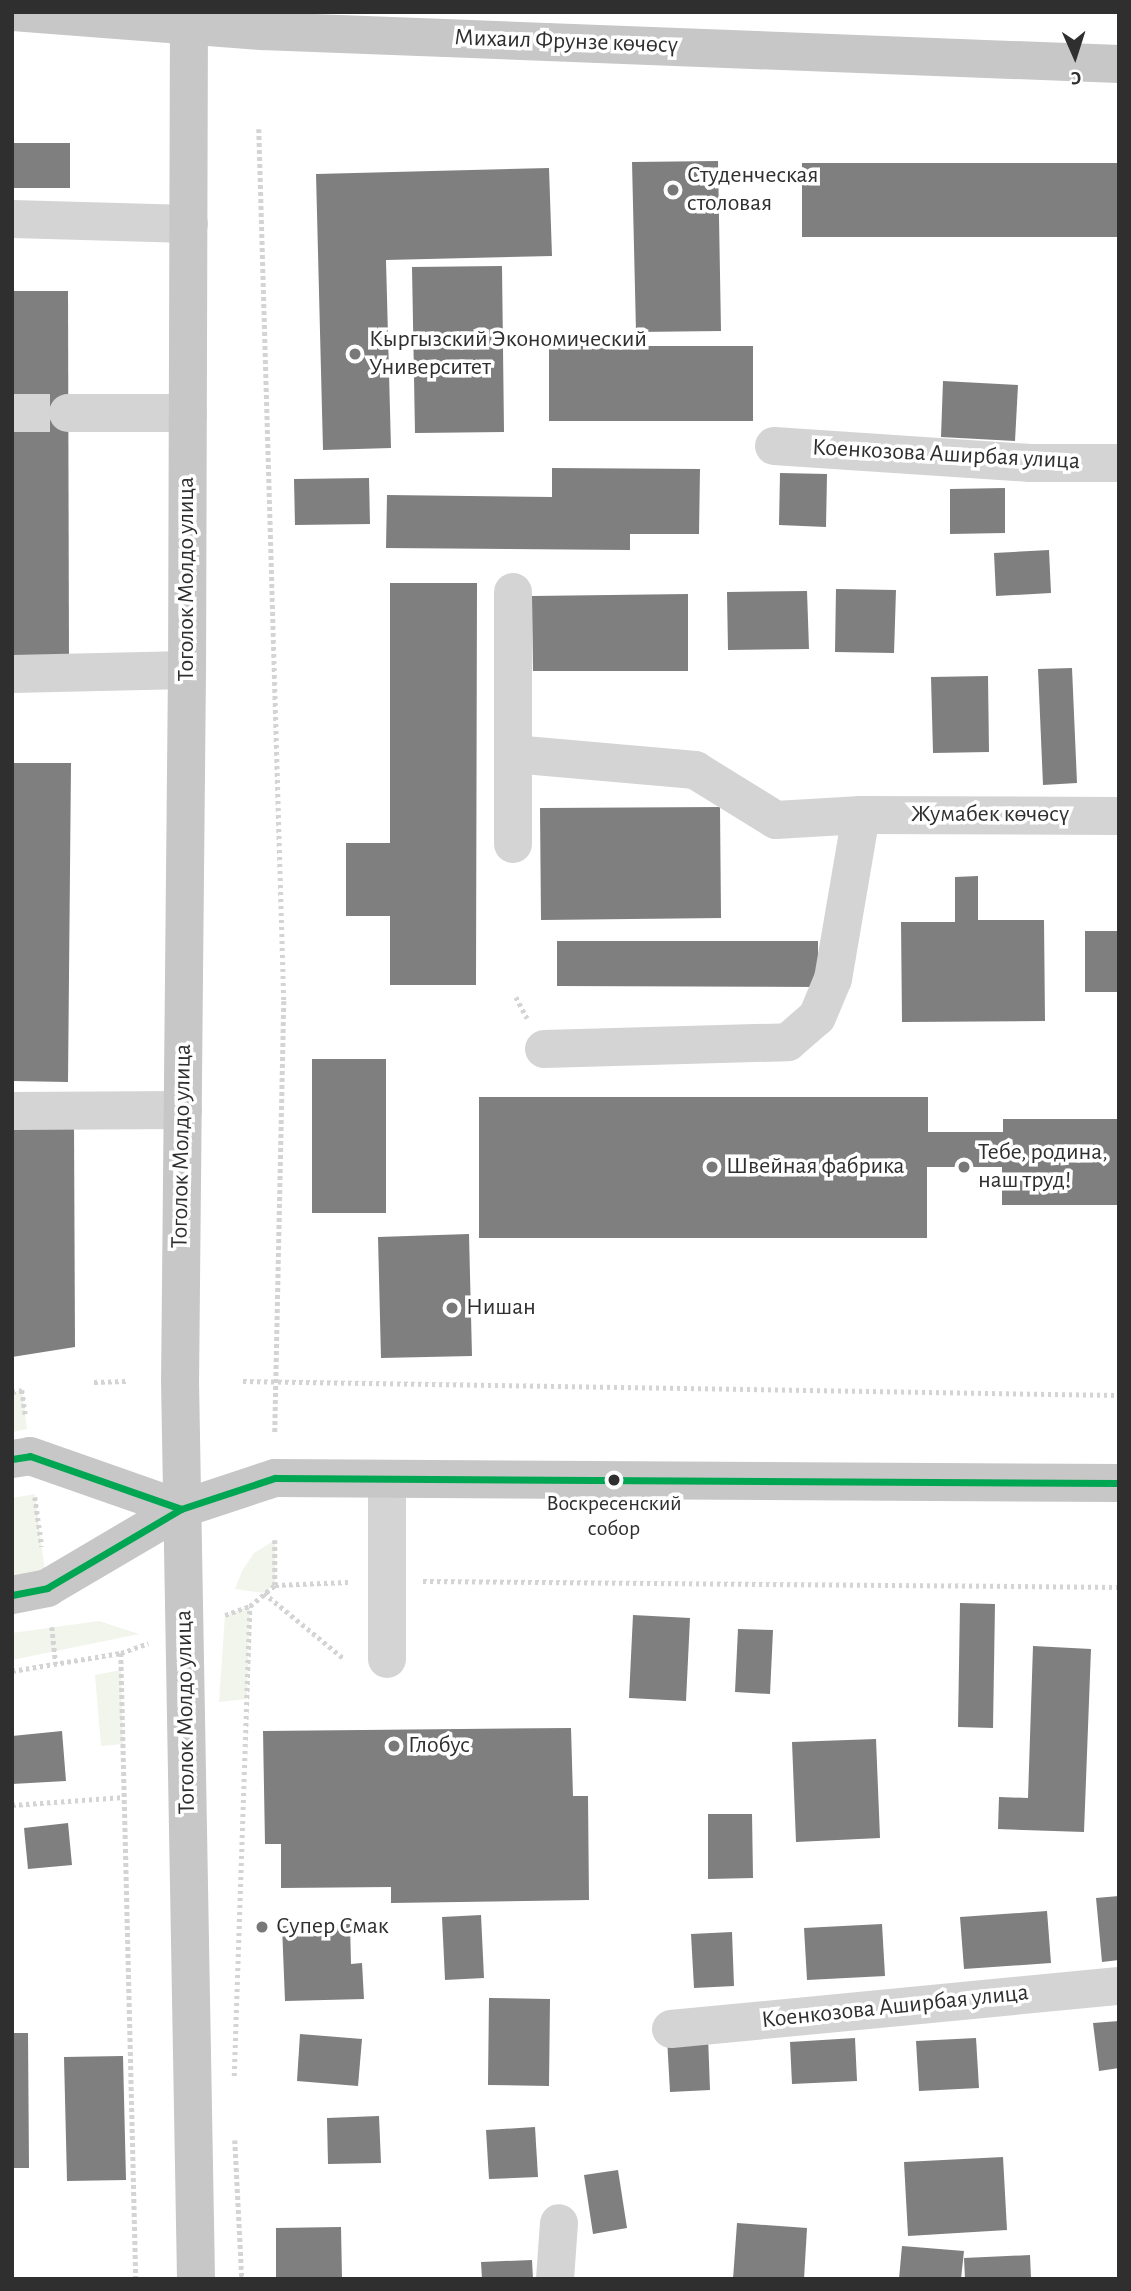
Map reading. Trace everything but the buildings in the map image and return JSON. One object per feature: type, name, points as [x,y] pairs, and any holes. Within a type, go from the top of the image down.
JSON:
[{"type":"main road","name":"Михаил Фрунзе көчөсү","points":[[13,12],[1119,64]]},
{"type":"main road","name":"Тоголок Молдо улица","points":[[189,20],[181,1509],[196,2279]]},
{"type":"main road","points":[[20,1444],[30,1455],[181,1509]]},
{"type":"main road","points":[[12,1595],[47,1588],[181,1509],[275,1478],[1119,1483]]},
{"type":"street","points":[[12,219],[189,224]]},
{"type":"street","points":[[68,413],[188,412]]},
{"type":"street","name":"Коенкозова Аширбая улица","points":[[774,446],[1030,463],[1119,463]]},
{"type":"street","points":[[513,592],[513,844]]},
{"type":"street","points":[[12,674],[187,670]]},
{"type":"street","name":"Жумабек көчөсү","points":[[513,754],[695,770],[776,820],[861,815],[1119,816]]},
{"type":"street","points":[[544,1049],[788,1042],[817,1017],[833,979],[861,815]]},
{"type":"street","points":[[12,1111],[183,1110]]},
{"type":"street","points":[[387,1479],[387,1659]]},
{"type":"street","name":"Коенкозова Аширбая улица","points":[[671,2029],[1119,1986]]},
{"type":"street","points":[[555,2279],[559,2223]]},
{"type":"path","points":[[259,129],[284,1001],[275,1433]]},
{"type":"path","points":[[94,1382],[126,1381]]},
{"type":"path","points":[[243,1381],[1119,1395]]},
{"type":"path","points":[[12,1392],[22,1390],[20,1444]]},
{"type":"path","points":[[35,1494],[43,1559]]},
{"type":"path","points":[[275,1540],[275,1585]]},
{"type":"path","points":[[225,1615],[250,1606],[275,1585],[387,1581],[1119,1587]]},
{"type":"path","points":[[264,1593],[343,1658]]},
{"type":"path","points":[[234,2087],[250,1606]]},
{"type":"path","points":[[51,1627],[56,1664]]},
{"type":"path","points":[[12,1671],[121,1653],[148,1643]]},
{"type":"path","points":[[121,1653],[136,2279]]},
{"type":"path","points":[[12,1805],[124,1797]]},
{"type":"path","points":[[234,2128],[242,2279]]},
{"type":"shaded area","points":[[22,1390],[27,1429],[12,1432],[12,1392]]},
{"type":"shaded area","points":[[35,1494],[45,1572],[12,1577],[12,1498]]},
{"type":"shaded area","points":[[275,1540],[275,1585],[264,1593],[235,1589],[242,1571],[254,1553]]},
{"type":"shaded area","points":[[250,1606],[247,1699],[219,1702],[225,1615]]},
{"type":"shaded area","points":[[99,1621],[139,1634],[12,1660],[12,1633]]},
{"type":"shaded area","points":[[121,1670],[123,1744],[101,1746],[95,1675]]},
{"type":"tunnel","points":[[12,413],[68,413]]},
{"type":"transit line","points":[[12,1459],[30,1456],[181,1509]]},
{"type":"transit line","points":[[12,1595],[47,1588],[181,1509],[275,1478],[1119,1483]]},
{"type":"place","name":"Студенческая столовая","points":[[673,190]]},
{"type":"place","name":"Кыргызский Экономический Университет","points":[[355,354]]},
{"type":"place","name":"Швейная фабрика","points":[[712,1167]]},
{"type":"place","name":"Тебе, родина, наш труд!","points":[[964,1167]]},
{"type":"place","name":"Нишан","points":[[452,1308]]},
{"type":"place","name":"Воскресенский собор","points":[[614,1480]]},
{"type":"place","name":"Глобус","points":[[394,1746]]},
{"type":"place","name":"Супер Смак","points":[[262,1927]]}]
